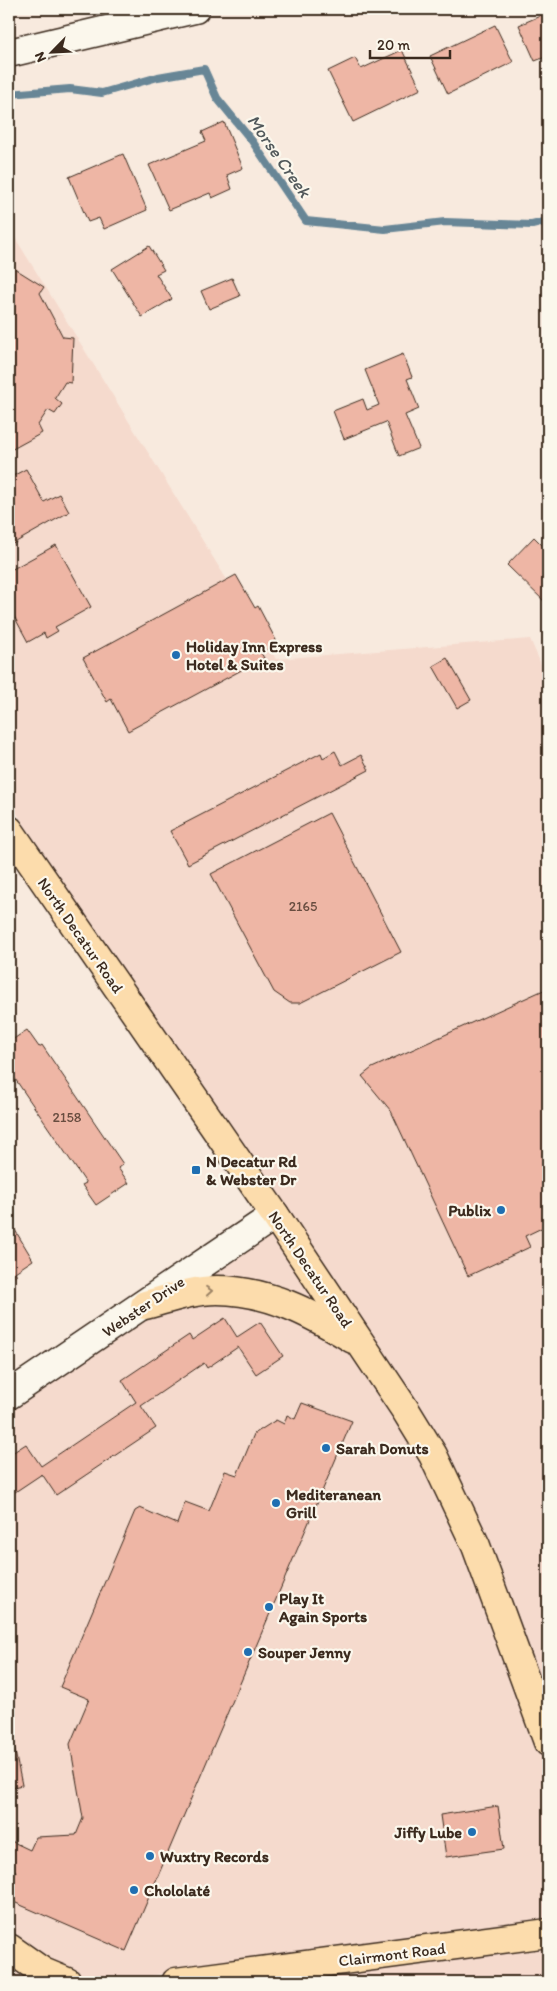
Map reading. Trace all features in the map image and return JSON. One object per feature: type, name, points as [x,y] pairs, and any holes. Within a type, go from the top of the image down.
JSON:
[{"type":"main road","name":"North Decatur Road","points":[[9,830],[275,1215],[361,1343],[428,1448],[457,1502],[480,1556],[548,1742]]},
{"type":"main road","points":[[145,1305],[197,1292],[215,1290],[246,1292],[276,1300],[312,1314],[361,1343]]},
{"type":"main road","name":"Clairmont Road","points":[[176,1982],[548,1933]]},
{"type":"main road","points":[[9,1948],[43,1972],[66,1982]]},
{"type":"street","points":[[9,53],[196,9]]},
{"type":"street","name":"Webster Drive","points":[[9,1395],[145,1305],[275,1215]]},
{"type":"shaded area","points":[[9,228],[276,659],[530,639],[548,680],[548,1982],[253,1982],[248,1958],[117,1982],[9,1982],[9,1394],[276,1218],[9,801]]},
{"type":"building","points":[[537,9],[548,9],[548,56],[535,61],[519,25],[540,16]]},
{"type":"building","points":[[495,25],[513,62],[448,94],[430,56]]},
{"type":"building","points":[[402,50],[421,89],[353,122],[328,71],[355,58],[361,69]]},
{"type":"building","points":[[224,122],[243,168],[227,175],[232,189],[212,198],[210,193],[169,210],[149,165],[206,141],[202,132]]},
{"type":"building","points":[[123,154],[147,210],[104,229],[99,218],[88,222],[69,177]]},
{"type":"building","points":[[149,246],[164,270],[156,274],[172,299],[142,317],[112,269]]},
{"type":"building","points":[[9,265],[44,287],[40,293],[63,337],[73,338],[71,383],[65,382],[55,398],[62,404],[55,414],[48,410],[38,425],[42,433],[9,451]]},
{"type":"building","points":[[232,278],[240,296],[209,309],[201,291]]},
{"type":"building","points":[[403,354],[412,377],[407,379],[419,409],[405,415],[419,448],[399,456],[386,422],[344,439],[333,411],[363,399],[367,410],[379,405],[365,370]]},
{"type":"building","points":[[26,469],[44,502],[59,494],[69,512],[9,546],[9,478]]},
{"type":"building","points":[[534,537],[548,551],[548,605],[507,565]]},
{"type":"building","points":[[56,545],[91,607],[55,627],[58,631],[46,638],[44,633],[28,642],[9,607],[9,571]]},
{"type":"building","name":"Holiday Inn Express Hotel & Suites","points":[[236,575],[255,608],[258,606],[278,644],[261,653],[264,658],[128,731],[111,699],[107,702],[83,658]]},
{"type":"building","points":[[447,658],[471,700],[457,708],[433,666]]},
{"type":"building","points":[[335,751],[342,765],[361,755],[369,770],[188,864],[170,831],[321,753],[323,758]]},
{"type":"building","points":[[329,813],[401,952],[300,1003],[290,1003],[274,992],[211,874]]},
{"type":"building","points":[[548,988],[548,1225],[525,1236],[530,1247],[468,1276],[391,1111],[362,1076],[372,1068]]},
{"type":"building","points":[[27,1030],[39,1047],[42,1045],[123,1164],[118,1168],[129,1183],[96,1205],[82,1185],[86,1183],[9,1070],[9,1042]]},
{"type":"building","points":[[12,1225],[33,1260],[15,1272],[17,1275],[9,1280],[9,1227]]},
{"type":"building","points":[[225,1318],[237,1337],[260,1322],[283,1356],[256,1374],[238,1347],[207,1368],[204,1363],[141,1406],[156,1428],[56,1495],[42,1474],[9,1496],[9,1455],[26,1444],[41,1466],[136,1402],[122,1380],[189,1335],[192,1340]]},
{"type":"building","points":[[302,1403],[352,1421],[126,1951],[9,1900],[9,1888],[16,1871],[9,1868],[9,1840],[30,1850],[36,1837],[76,1835],[83,1818],[70,1744],[89,1699],[60,1687],[135,1511],[140,1508],[177,1524],[185,1502],[209,1511],[225,1471],[237,1475],[254,1434],[276,1420],[284,1424],[287,1415],[295,1419]]},
{"type":"building","points":[[9,1723],[22,1785],[9,1788]]},
{"type":"building","name":"Jiffy Lube","points":[[498,1806],[504,1849],[446,1857],[440,1815]]},
{"type":"waterway","name":"Morse Creek","points":[[9,94],[70,89],[102,93],[158,77],[204,69],[217,98],[252,141],[306,221],[385,229],[445,222],[532,225],[548,221]]},
{"type":"place","name":"Holiday Inn Express Hotel & Suites","points":[[176,655]]},
{"type":"place","name":"N Decatur Rd & Webster Dr","points":[[196,1170]]},
{"type":"place","name":"Publix","points":[[501,1210]]},
{"type":"place","name":"Sarah Donuts","points":[[326,1448]]},
{"type":"place","name":"Mediteranean Grill","points":[[276,1503]]},
{"type":"place","name":"Play It Again Sports","points":[[269,1607]]},
{"type":"place","name":"Souper Jenny","points":[[248,1652]]},
{"type":"place","name":"Jiffy Lube","points":[[472,1832]]},
{"type":"place","name":"Wuxtry Records","points":[[150,1856]]},
{"type":"place","name":"Chololaté","points":[[134,1890]]}]
